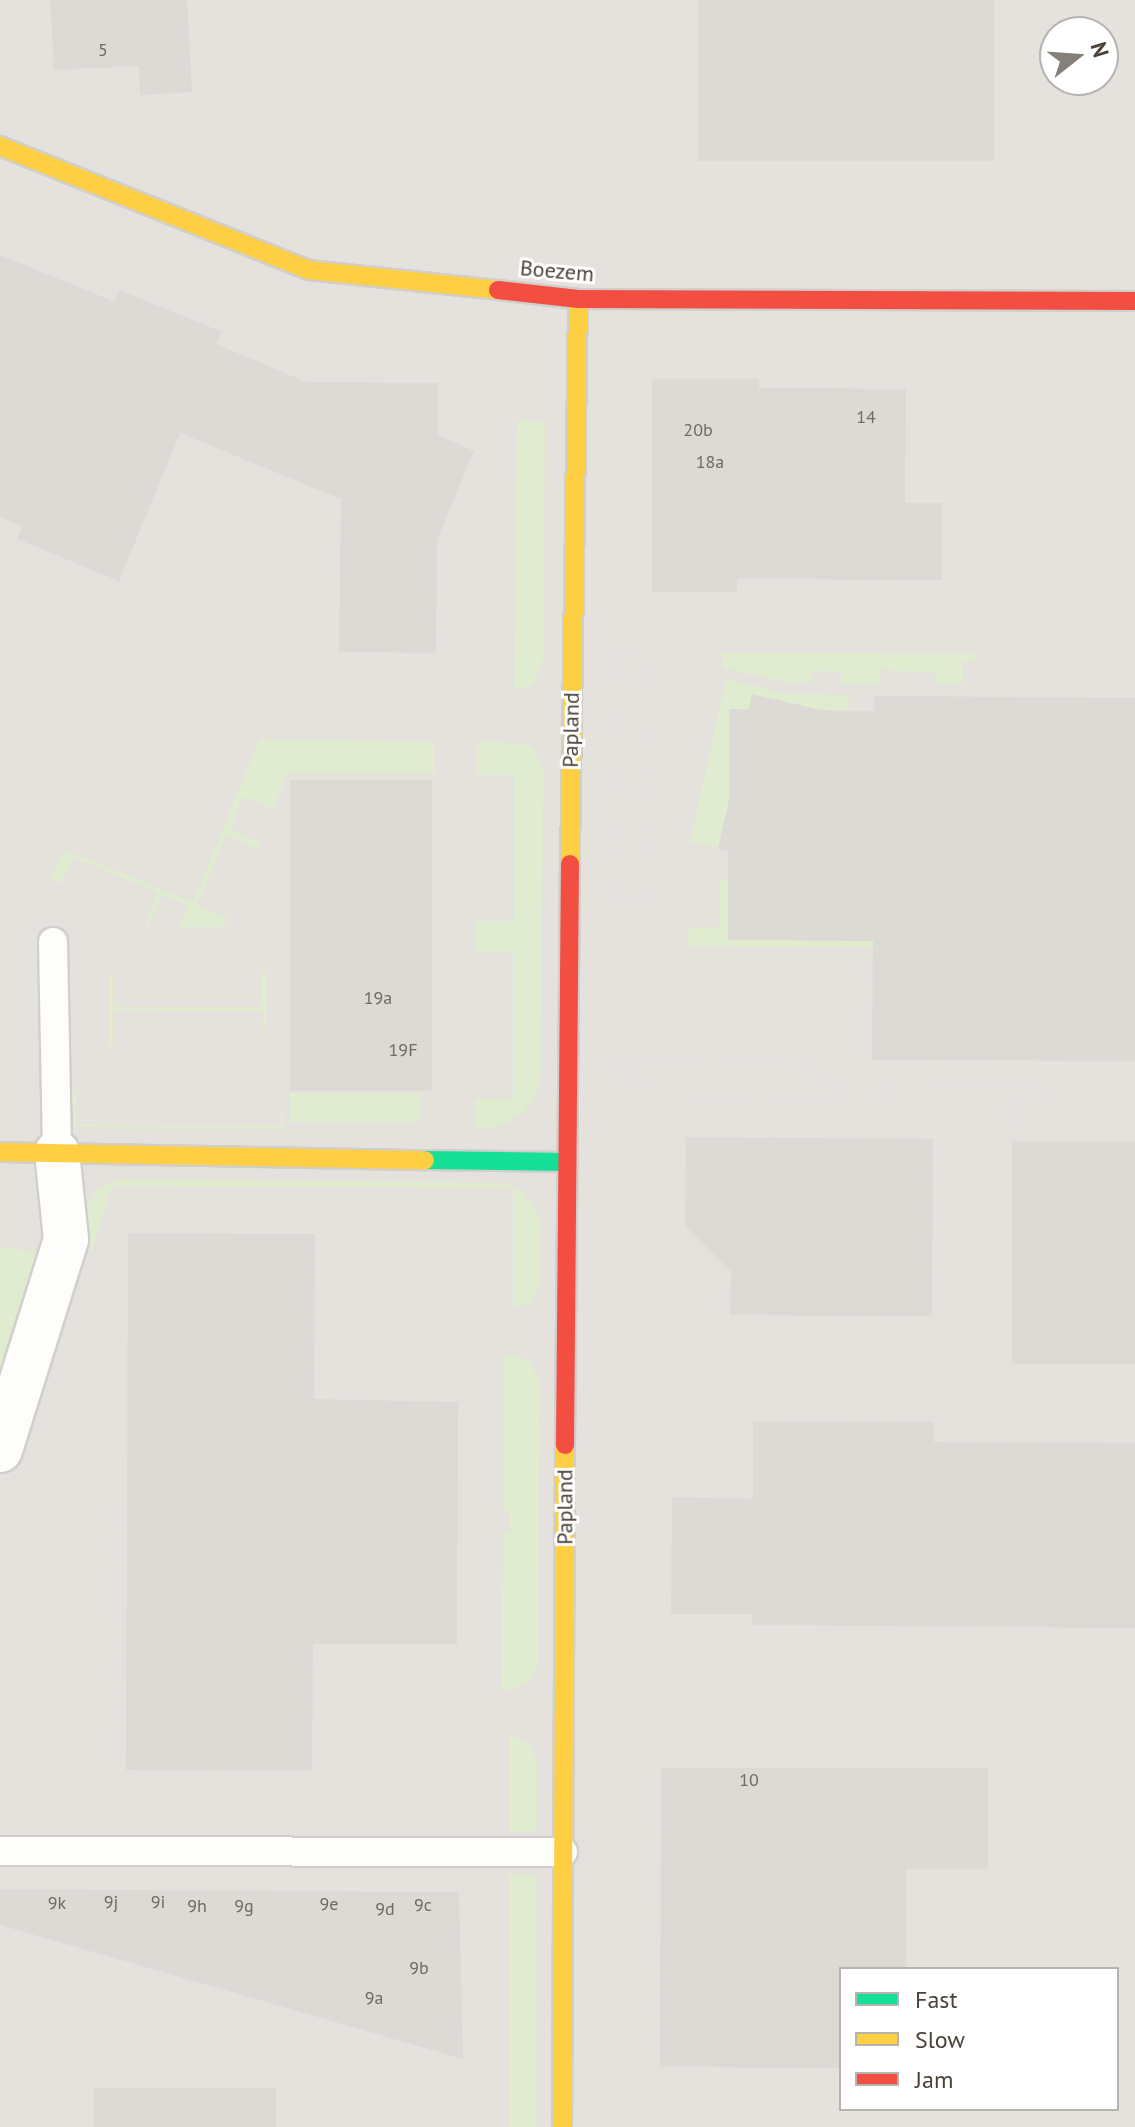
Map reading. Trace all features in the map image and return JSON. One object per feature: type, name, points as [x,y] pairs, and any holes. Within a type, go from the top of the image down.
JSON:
[{"type":"street","name":"Boezem","points":[[0,146],[308,270],[578,299],[1135,301]]},
{"type":"street","name":"Papland","points":[[562,2127],[566,1162],[578,299]]},
{"type":"street","points":[[0,1152],[566,1162]]},
{"type":"street","points":[[0,1450],[66,1239],[57,1152]]},
{"type":"lane","points":[[53,942],[57,1152]]},
{"type":"lane","points":[[0,1851],[563,1852]]},
{"type":"shaded area","points":[[0,0],[1135,0],[1135,2127],[0,2127]]},
{"type":"shaded area","points":[[621,654],[655,655],[646,899],[612,898]]},
{"type":"shaded area","points":[[614,1057],[803,1059],[845,1098],[653,1097]]},
{"type":"shaded area","points":[[1035,1080],[1055,1101],[1135,1101],[1135,1142],[1013,1141],[1012,1100],[894,1100],[895,1081]]},
{"type":"green space","points":[[517,420],[545,421],[544,656],[536,680],[530,686],[514,690]]},
{"type":"green space","points":[[722,653],[975,654],[975,661],[962,662],[963,684],[937,684],[935,673],[880,670],[880,684],[841,684],[841,671],[813,671],[812,682],[787,682],[723,668]]},
{"type":"green space","points":[[726,679],[787,694],[849,695],[848,710],[802,710],[752,695],[718,848],[690,842]]},
{"type":"green space","points":[[260,739],[429,741],[434,747],[434,774],[287,774],[273,809],[243,797],[230,829],[260,842],[256,848],[226,836],[197,905],[228,918],[224,927],[179,927],[188,905],[161,895],[149,925],[146,924],[158,893],[73,857],[62,883],[50,878],[65,850],[193,902]]},
{"type":"green space","points":[[483,741],[525,744],[533,748],[543,768],[541,1075],[535,1099],[519,1116],[498,1127],[475,1129],[475,1099],[513,1098],[513,952],[476,951],[476,921],[514,921],[514,775],[477,775],[477,747]]},
{"type":"green space","points":[[720,880],[728,880],[728,939],[873,941],[873,947],[688,946],[689,928],[720,927]]},
{"type":"green space","points":[[262,971],[266,971],[265,1046],[262,1011],[113,1010],[113,1046],[110,1046],[110,972],[113,972],[113,1007],[261,1007]]},
{"type":"green space","points":[[76,1092],[77,1124],[281,1125],[281,1099],[284,1128],[73,1126],[72,1093]]},
{"type":"green space","points":[[290,1093],[419,1093],[419,1122],[290,1122]]},
{"type":"green space","points":[[120,1179],[505,1183],[523,1192],[537,1211],[541,1224],[539,1289],[529,1303],[513,1308],[513,1188],[112,1186],[92,1250],[88,1250],[88,1204],[97,1189]]},
{"type":"green space","points":[[0,1248],[38,1251],[0,1374]]},
{"type":"green space","points":[[503,1354],[518,1355],[531,1363],[539,1382],[538,1664],[529,1681],[510,1690],[502,1690],[503,1533],[510,1533],[510,1512],[503,1511]]},
{"type":"green space","points":[[510,1735],[528,1743],[537,1761],[537,1831],[510,1832]]},
{"type":"green space","points":[[510,1874],[536,1874],[536,2127],[510,2127]]},
{"type":"building","points":[[50,0],[187,0],[192,92],[140,95],[139,66],[54,70]]},
{"type":"building","points":[[698,0],[994,0],[994,161],[698,161]]},
{"type":"building","points":[[0,255],[115,302],[119,290],[222,332],[216,344],[306,382],[438,383],[438,435],[474,451],[437,540],[436,653],[339,652],[341,499],[180,433],[119,581],[17,539],[22,526],[0,517]]},
{"type":"building","points":[[652,379],[759,379],[759,388],[906,389],[905,503],[942,503],[942,580],[737,579],[737,592],[652,592]]},
{"type":"building","points":[[752,694],[821,710],[875,711],[874,696],[1135,698],[1135,1061],[872,1060],[873,941],[728,940],[728,851],[718,849],[729,800],[729,709],[749,709]]},
{"type":"building","points":[[290,780],[432,780],[432,1091],[290,1091]]},
{"type":"building","points":[[686,1137],[933,1139],[932,1316],[730,1315],[731,1272],[685,1226]]},
{"type":"building","points":[[1012,1141],[1135,1141],[1135,1364],[1012,1364]]},
{"type":"building","points":[[128,1233],[315,1234],[314,1399],[458,1402],[457,1644],[313,1644],[312,1771],[126,1770]]},
{"type":"building","points":[[753,1421],[934,1422],[934,1442],[1135,1443],[1135,1628],[752,1625],[752,1614],[671,1614],[672,1497],[753,1499]]},
{"type":"building","points":[[661,1768],[988,1768],[988,1869],[906,1869],[906,1967],[839,1967],[839,2068],[660,2067]]},
{"type":"building","points":[[0,1889],[459,1892],[463,2059],[0,1925]]},
{"type":"building","points":[[94,2088],[276,2088],[276,2127],[94,2127]]},
{"type":"traffic: fast","points":[[425,1160],[566,1162]]},
{"type":"traffic: slow","points":[[0,146],[308,270],[498,290]]},
{"type":"traffic: slow","points":[[570,864],[578,299]]},
{"type":"traffic: slow","points":[[0,1152],[425,1160]]},
{"type":"traffic: slow","points":[[562,2127],[565,1445]]},
{"type":"traffic: jam","points":[[498,290],[578,299],[1135,301]]},
{"type":"traffic: jam","points":[[565,1445],[570,864]]}]
